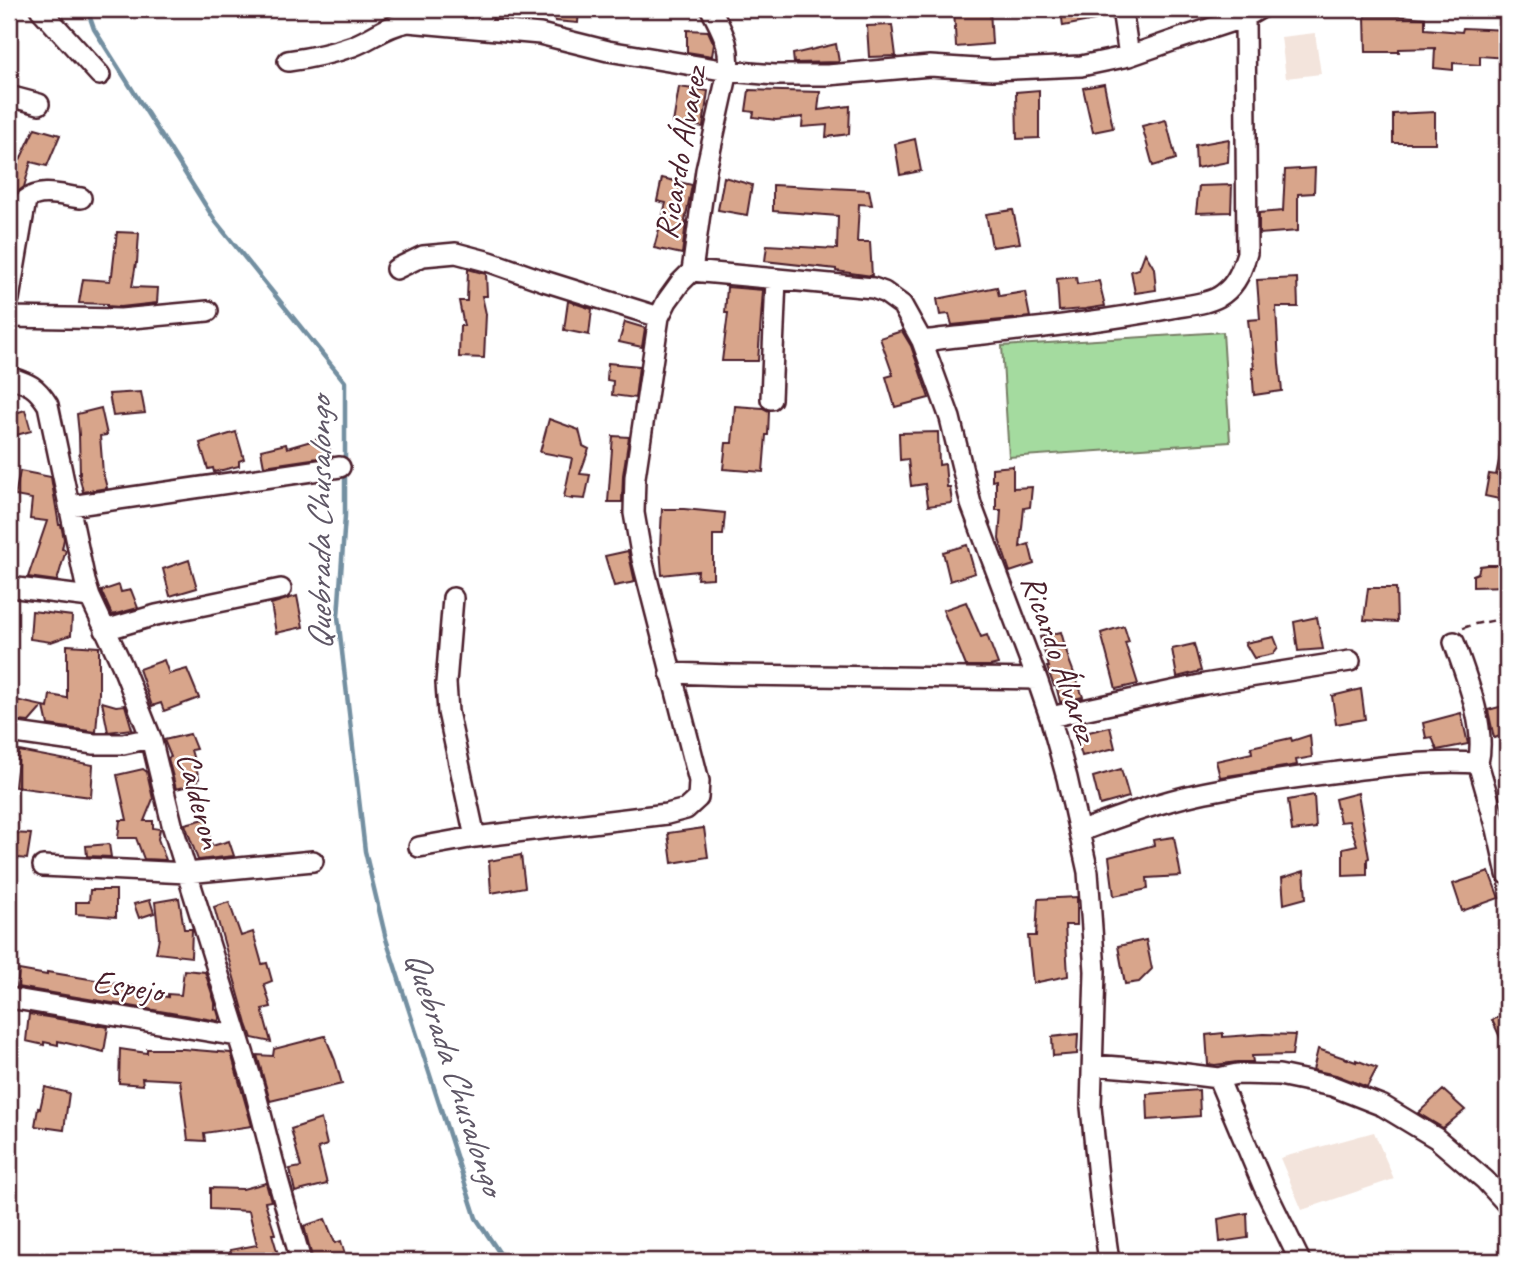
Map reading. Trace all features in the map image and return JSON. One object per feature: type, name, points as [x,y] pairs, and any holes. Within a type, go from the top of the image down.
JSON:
[{"type":"street","points":[[40,9],[100,75]]},
{"type":"street","name":"Ricardo Álvarez","points":[[419,847],[475,837],[667,814],[686,809],[698,797],[699,781],[642,559],[634,513],[635,477],[659,317],[667,301],[692,271],[706,170],[728,71],[728,44],[711,9]]},
{"type":"street","points":[[1122,9],[1129,56]]},
{"type":"street","points":[[288,61],[318,57],[355,45],[396,24],[481,18],[608,51],[728,71],[828,75],[930,66],[993,70],[1082,66],[1129,56],[1252,13],[1247,253],[1234,284],[1222,295],[1206,301],[1139,314],[922,341]]},
{"type":"street","points":[[9,96],[39,104]]},
{"type":"street","points":[[9,299],[26,200],[31,195],[41,193],[81,198]]},
{"type":"street","points":[[396,269],[423,257],[456,253],[659,317]]},
{"type":"street","name":"Ricardo Álvarez","points":[[692,271],[873,288],[884,292],[902,305],[922,341],[950,418],[971,504],[1050,717],[1088,872],[1095,971],[1091,1107],[1110,1261]]},
{"type":"street","points":[[771,399],[776,279]]},
{"type":"street","points":[[9,317],[121,319],[208,311]]},
{"type":"street","name":"Calderon","points":[[9,377],[38,390],[48,405],[85,581],[151,738],[173,828],[254,1087],[301,1261]]},
{"type":"street","points":[[70,506],[340,467]]},
{"type":"street","points":[[9,587],[90,597]]},
{"type":"street","points":[[105,630],[156,615],[281,589]]},
{"type":"street","points":[[453,598],[446,683],[448,712],[475,837]]},
{"type":"street","points":[[1454,642],[1475,709],[1481,740],[1478,763],[1507,874]]},
{"type":"street","points":[[1050,717],[1206,684],[1350,661]]},
{"type":"street","points":[[670,673],[730,676],[1037,678]]},
{"type":"street","points":[[9,732],[94,744],[123,744],[151,738]]},
{"type":"street","points":[[1079,832],[1194,795],[1247,784],[1395,765],[1478,763]]},
{"type":"street","points":[[43,866],[187,873],[313,861]]},
{"type":"street","name":"Espejo","points":[[9,998],[237,1036]]},
{"type":"street","points":[[1093,1065],[1218,1078],[1237,1074],[1279,1075],[1332,1086],[1383,1106],[1436,1138],[1485,1180],[1507,1204]]},
{"type":"street","points":[[1218,1078],[1263,1185],[1300,1261]]},
{"type":"path","points":[[1454,642],[1464,627],[1507,618]]},
{"type":"shaded area","points":[[1315,33],[1321,74],[1286,78],[1281,37]]},
{"type":"shaded area","points":[[1374,1132],[1394,1179],[1302,1210],[1280,1158]]},
{"type":"green space","points":[[1223,332],[1230,442],[1009,457],[1002,346]]},
{"type":"building","points":[[557,9],[579,9],[578,23],[555,21]]},
{"type":"building","points":[[954,9],[990,9],[992,44],[956,47]]},
{"type":"building","points":[[1094,9],[1095,20],[1063,26],[1061,11]]},
{"type":"building","points":[[1365,16],[1425,18],[1425,29],[1462,32],[1463,28],[1507,30],[1507,58],[1480,56],[1480,65],[1453,63],[1453,70],[1434,68],[1435,48],[1366,52]]},
{"type":"building","points":[[892,25],[896,56],[869,57],[867,26]]},
{"type":"building","points":[[687,30],[708,31],[714,44],[712,56],[687,52]]},
{"type":"building","points":[[836,44],[839,62],[794,63],[793,54]]},
{"type":"building","points":[[1104,84],[1113,128],[1093,132],[1083,88]]},
{"type":"building","points":[[679,87],[708,91],[703,127],[673,123]]},
{"type":"building","points":[[749,90],[820,92],[818,110],[850,106],[849,134],[826,137],[827,125],[802,127],[803,117],[776,120],[753,117],[754,112],[746,111]]},
{"type":"building","points":[[1039,90],[1039,138],[1017,139],[1016,92]]},
{"type":"building","points":[[1435,112],[1435,143],[1393,143],[1393,114]]},
{"type":"building","points":[[1166,120],[1176,159],[1153,166],[1142,126]]},
{"type":"building","points":[[35,128],[60,135],[47,166],[31,162],[24,187],[14,197],[9,228],[9,158],[20,160]]},
{"type":"building","points":[[915,139],[921,171],[900,175],[895,144]]},
{"type":"building","points":[[1229,139],[1228,162],[1196,168],[1195,145]]},
{"type":"building","points":[[1315,168],[1314,193],[1298,194],[1298,231],[1259,234],[1259,213],[1283,211],[1285,170]]},
{"type":"building","points":[[724,177],[752,185],[747,215],[718,210]]},
{"type":"building","points":[[662,178],[692,185],[682,254],[654,248],[666,203],[657,201]]},
{"type":"building","points":[[773,185],[869,190],[872,205],[859,204],[857,242],[870,242],[872,276],[765,261],[767,245],[837,249],[838,216],[773,211]]},
{"type":"building","points":[[1232,185],[1231,212],[1196,213],[1199,186]]},
{"type":"building","points":[[1013,210],[1020,243],[992,247],[986,214]]},
{"type":"building","points":[[117,232],[139,233],[132,287],[158,288],[157,303],[121,307],[79,303],[83,279],[110,281]]},
{"type":"building","points":[[1145,253],[1154,268],[1156,290],[1135,293],[1131,271],[1139,269]]},
{"type":"building","points":[[468,269],[486,274],[487,296],[482,296],[486,314],[484,358],[459,357],[460,326],[464,326],[459,301],[467,301]]},
{"type":"building","points":[[1076,277],[1077,284],[1099,281],[1105,306],[1059,311],[1057,279]]},
{"type":"building","points":[[1297,278],[1298,307],[1276,307],[1282,391],[1254,395],[1254,368],[1248,320],[1260,319],[1257,280]]},
{"type":"building","points":[[727,287],[763,290],[758,361],[722,361],[728,313],[725,313]]},
{"type":"building","points":[[997,287],[999,296],[1025,292],[1030,317],[952,325],[949,314],[940,315],[937,299]]},
{"type":"building","points":[[568,301],[592,309],[589,335],[564,330]]},
{"type":"building","points":[[625,322],[645,328],[642,347],[619,342]]},
{"type":"building","points":[[902,331],[911,346],[929,398],[895,407],[886,377],[893,375],[880,338]]},
{"type":"building","points":[[608,363],[639,366],[635,398],[612,395],[613,381],[607,380]]},
{"type":"building","points":[[141,392],[145,413],[113,416],[109,394]]},
{"type":"building","points":[[735,406],[769,411],[763,472],[723,469],[726,443],[732,443]]},
{"type":"building","points":[[101,408],[107,435],[100,436],[107,488],[83,492],[79,474],[77,414]]},
{"type":"building","points":[[25,410],[31,431],[9,437],[9,415]]},
{"type":"building","points":[[549,419],[579,430],[583,446],[589,449],[580,474],[590,475],[585,499],[564,497],[572,458],[540,452]]},
{"type":"building","points":[[236,432],[244,459],[239,461],[239,466],[214,472],[213,468],[208,469],[200,443]]},
{"type":"building","points":[[938,432],[939,465],[945,464],[952,503],[928,506],[925,484],[911,486],[908,459],[900,460],[899,433]]},
{"type":"building","points":[[613,436],[629,437],[622,502],[608,502]]},
{"type":"building","points":[[325,437],[332,456],[264,466],[261,450],[286,444],[287,448]]},
{"type":"building","points":[[1502,447],[1507,448],[1507,485],[1504,500],[1485,496],[1489,474],[1496,475]]},
{"type":"building","points":[[1013,466],[1013,488],[1032,487],[1030,507],[1024,508],[1020,547],[1029,544],[1034,564],[1010,572],[999,539],[1001,510],[996,510],[996,480],[992,481],[992,468]]},
{"type":"building","points":[[20,471],[51,477],[64,539],[62,549],[66,550],[57,581],[28,577],[47,521],[30,519],[32,499],[15,496]]},
{"type":"building","points":[[662,509],[725,513],[723,535],[713,535],[713,578],[697,579],[698,571],[662,575]]},
{"type":"building","points":[[967,545],[975,573],[950,581],[943,552]]},
{"type":"building","points":[[628,551],[635,582],[614,586],[605,556]]},
{"type":"building","points":[[189,560],[197,588],[170,596],[163,569]]},
{"type":"building","points":[[1507,565],[1507,586],[1473,587],[1473,575],[1478,573],[1480,566]]},
{"type":"building","points":[[119,585],[121,592],[131,590],[138,608],[112,615],[101,591]]},
{"type":"building","points":[[1368,588],[1396,588],[1397,622],[1364,620]]},
{"type":"building","points":[[297,596],[303,627],[276,633],[271,604]]},
{"type":"building","points":[[966,602],[981,637],[987,635],[998,664],[966,666],[943,610]]},
{"type":"building","points":[[32,611],[72,616],[71,635],[51,642],[30,639]]},
{"type":"building","points":[[1317,617],[1323,649],[1298,651],[1294,622]]},
{"type":"building","points":[[1124,626],[1129,642],[1125,643],[1138,684],[1116,689],[1101,633]]},
{"type":"building","points":[[1061,632],[1083,697],[1060,702],[1056,685],[1054,686],[1047,667],[1040,637]]},
{"type":"building","points":[[1274,637],[1278,647],[1273,654],[1254,658],[1245,643]]},
{"type":"building","points":[[1194,644],[1201,671],[1177,677],[1172,649]]},
{"type":"building","points":[[67,645],[99,647],[96,732],[48,725],[44,707],[48,708],[50,695],[67,698]]},
{"type":"building","points":[[164,660],[169,674],[187,669],[199,698],[164,711],[161,703],[152,706],[139,669]]},
{"type":"building","points":[[1361,689],[1365,719],[1336,724],[1332,696]]},
{"type":"building","points":[[11,699],[43,706],[29,722],[9,720]]},
{"type":"building","points":[[102,702],[116,706],[125,705],[132,729],[108,732]]},
{"type":"building","points":[[1507,705],[1507,734],[1494,738],[1488,710]]},
{"type":"building","points":[[1461,713],[1468,744],[1437,750],[1432,737],[1426,738],[1423,723]]},
{"type":"building","points":[[1110,727],[1115,748],[1082,756],[1076,735]]},
{"type":"building","points":[[190,734],[196,749],[191,750],[199,778],[197,784],[176,789],[168,758],[171,757],[164,740]]},
{"type":"building","points":[[1310,735],[1312,757],[1296,760],[1297,765],[1220,777],[1216,761],[1252,753],[1251,747],[1291,738],[1292,741]]},
{"type":"building","points":[[19,751],[93,765],[91,797],[15,787]]},
{"type":"building","points":[[143,769],[147,772],[153,799],[144,821],[153,821],[153,828],[160,829],[158,839],[166,860],[144,859],[136,838],[118,838],[120,820],[127,820],[117,775]]},
{"type":"building","points":[[1121,769],[1129,797],[1100,805],[1093,777]]},
{"type":"building","points":[[1358,793],[1369,858],[1367,875],[1343,876],[1343,848],[1357,845],[1349,821],[1340,822],[1335,799]]},
{"type":"building","points":[[1314,795],[1316,828],[1292,831],[1288,800]]},
{"type":"building","points":[[205,819],[212,846],[229,841],[234,856],[198,860],[185,824]]},
{"type":"building","points":[[704,828],[708,857],[672,863],[668,833]]},
{"type":"building","points":[[9,833],[31,834],[27,859],[9,857]]},
{"type":"building","points":[[1174,837],[1181,876],[1147,878],[1148,889],[1114,896],[1109,857],[1154,845],[1153,840]]},
{"type":"building","points":[[109,844],[111,857],[87,856],[86,846]]},
{"type":"building","points":[[521,855],[525,887],[491,893],[489,861]]},
{"type":"building","points":[[1304,871],[1306,898],[1284,904],[1282,878]]},
{"type":"building","points":[[1489,872],[1499,898],[1462,911],[1453,884]]},
{"type":"building","points":[[90,890],[116,890],[116,917],[76,914],[76,902],[89,902]]},
{"type":"building","points":[[1077,897],[1077,925],[1065,925],[1068,976],[1033,983],[1028,936],[1036,936],[1038,899]]},
{"type":"building","points":[[179,898],[184,929],[192,929],[191,957],[156,953],[159,938],[155,902]]},
{"type":"building","points":[[150,900],[154,913],[139,918],[134,904]]},
{"type":"building","points":[[229,902],[241,936],[253,932],[262,964],[267,963],[272,981],[264,984],[271,1007],[262,1009],[271,1042],[252,1038],[247,1024],[214,907]]},
{"type":"building","points":[[1146,940],[1152,969],[1139,982],[1125,984],[1118,946]]},
{"type":"building","points":[[19,970],[132,986],[131,991],[168,997],[168,994],[181,995],[184,970],[205,972],[219,1021],[17,987]]},
{"type":"building","points":[[1507,1013],[1507,1052],[1492,1020]]},
{"type":"building","points":[[29,1014],[108,1027],[104,1052],[58,1041],[58,1045],[44,1042],[44,1045],[26,1041]]},
{"type":"building","points":[[1223,1033],[1223,1037],[1295,1035],[1292,1055],[1252,1056],[1253,1062],[1208,1064],[1206,1035]]},
{"type":"building","points":[[1078,1034],[1077,1054],[1053,1056],[1052,1037]]},
{"type":"building","points":[[325,1036],[342,1084],[270,1101],[257,1055],[273,1056],[274,1049]]},
{"type":"building","points":[[120,1049],[147,1053],[147,1049],[183,1049],[231,1053],[252,1126],[204,1133],[205,1141],[188,1140],[180,1080],[142,1078],[143,1085],[119,1083]]},
{"type":"building","points":[[1318,1049],[1377,1068],[1367,1087],[1336,1075],[1313,1070]]},
{"type":"building","points":[[45,1087],[69,1093],[64,1130],[35,1126]]},
{"type":"building","points":[[1199,1090],[1200,1116],[1148,1120],[1147,1094]]},
{"type":"building","points":[[1443,1090],[1465,1110],[1443,1128],[1418,1113]]},
{"type":"building","points":[[321,1119],[327,1145],[318,1148],[327,1184],[295,1192],[290,1169],[301,1167],[291,1129]]},
{"type":"building","points":[[266,1183],[271,1201],[265,1202],[280,1261],[233,1261],[230,1250],[257,1245],[249,1211],[210,1209],[210,1188],[243,1189]]},
{"type":"building","points":[[1247,1213],[1248,1238],[1220,1242],[1218,1219]]},
{"type":"building","points":[[325,1219],[335,1243],[341,1241],[347,1261],[313,1261],[304,1226]]},
{"type":"waterway","name":"Quebrada Chusalongo","points":[[87,9],[94,29],[216,222],[345,382],[345,462]]},
{"type":"waterway","name":"Quebrada Chusalongo","points":[[345,470],[345,516],[338,617],[365,851],[386,939],[476,1218],[505,1261]]}]
